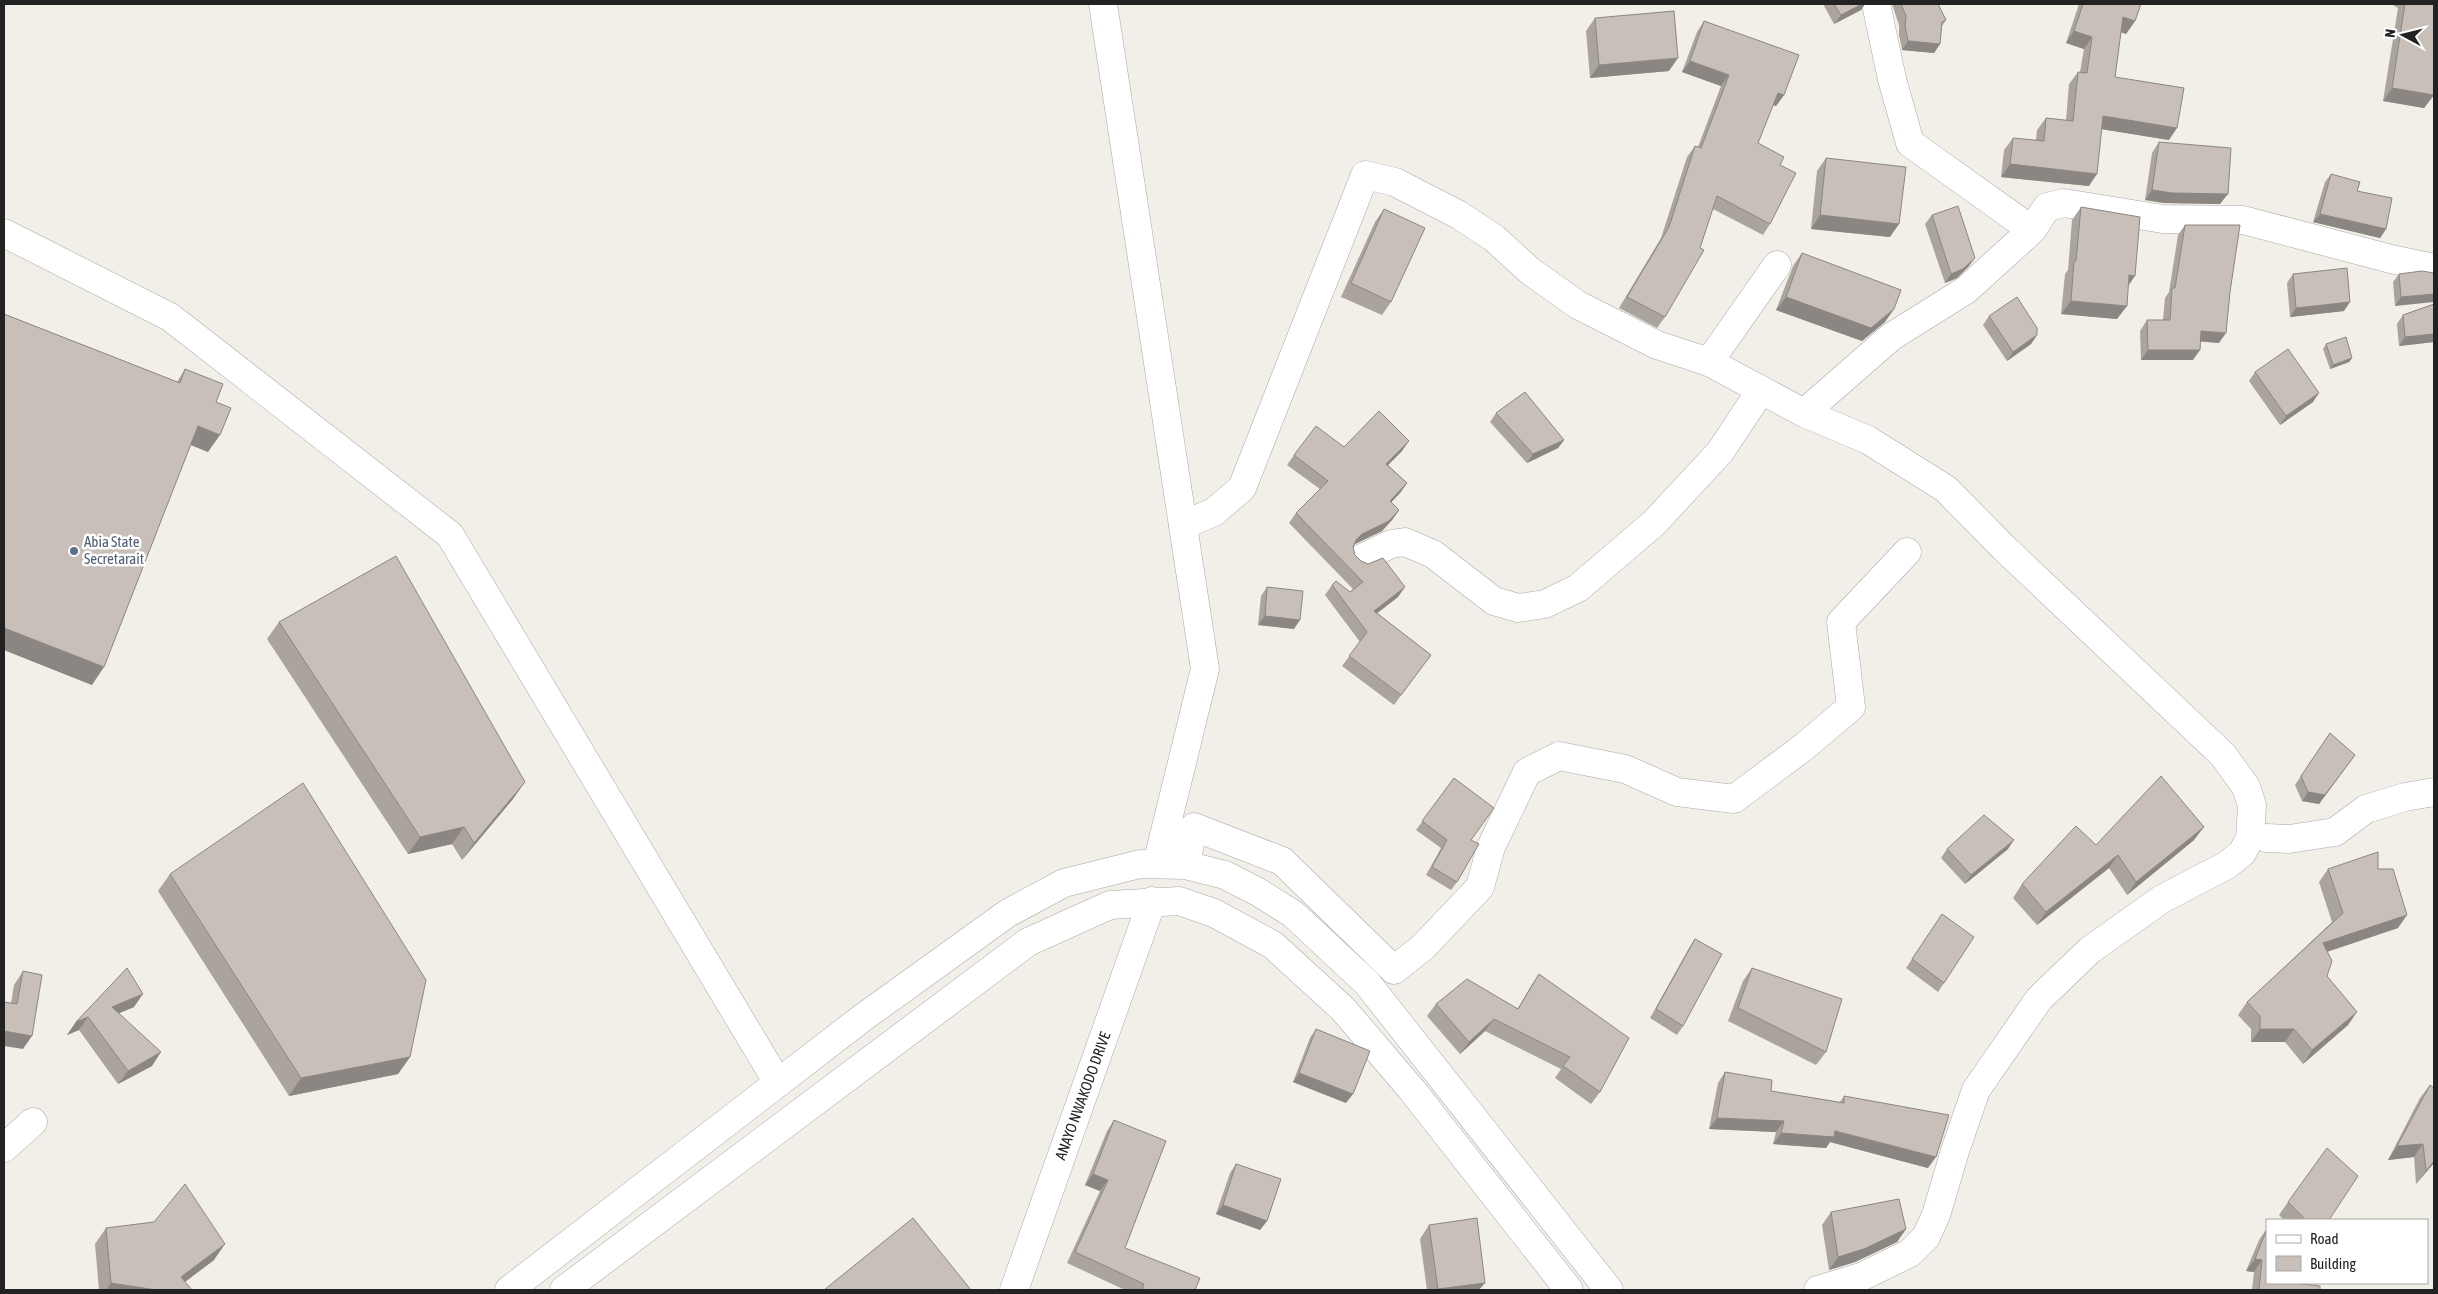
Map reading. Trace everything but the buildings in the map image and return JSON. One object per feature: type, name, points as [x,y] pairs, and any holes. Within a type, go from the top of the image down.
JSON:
[{"type":"street","points":[[1103,4],[1205,669],[1157,864]]},
{"type":"street","points":[[1876,4],[1892,79],[1910,143],[2032,230]]},
{"type":"street","points":[[1183,526],[1214,512],[1242,488],[1365,175],[1395,182],[1460,215],[1494,238],[1530,271],[1578,305],[1657,345],[1709,362],[1804,413],[1868,440],[1946,489],[2004,548],[2223,755],[2246,786],[2252,805],[2250,838],[2242,853],[2227,865],[2162,900],[2090,950],[2039,999],[1976,1090],[1936,1215],[1926,1237],[1910,1253],[1860,1277],[1818,1290]]},
{"type":"street","points":[[1804,413],[1892,337],[1966,290],[2032,230],[2047,207],[2064,203],[2163,218],[2243,220],[2391,259],[2434,268]]},
{"type":"street","points":[[4,233],[170,317],[450,535],[778,1082]]},
{"type":"street","points":[[1709,362],[1777,265]]},
{"type":"street","points":[[1362,558],[1391,544],[1405,542],[1433,554],[1494,601],[1518,608],[1545,604],[1578,588],[1654,523],[1720,452],[1761,390]]},
{"type":"street","points":[[1185,865],[1194,827],[1282,861],[1394,970],[1423,947],[1480,887],[1491,847],[1527,772],[1559,756],[1625,770],[1677,792],[1734,799],[1805,746],[1852,706],[1841,622],[1907,552]]},
{"type":"street","points":[[2267,838],[2289,839],[2335,832],[2366,809],[2405,797],[2434,792]]},
{"type":"street","points":[[509,1290],[865,1016],[1008,913],[1064,883],[1140,864],[1185,865],[1225,876],[1258,892],[1293,914],[1367,983],[1609,1290]]},
{"type":"street","points":[[564,1290],[1028,942],[1110,905],[1152,901],[1179,901],[1214,913],[1273,945],[1343,1009],[1412,1090],[1568,1290]]},
{"type":"street","name":"ANAYO NWAKODO DRIVE","points":[[1014,1290],[1152,901]]},
{"type":"street","points":[[4,1148],[33,1122]]},
{"type":"place","name":"Abia State Secretarait","points":[[74,551]]}]
